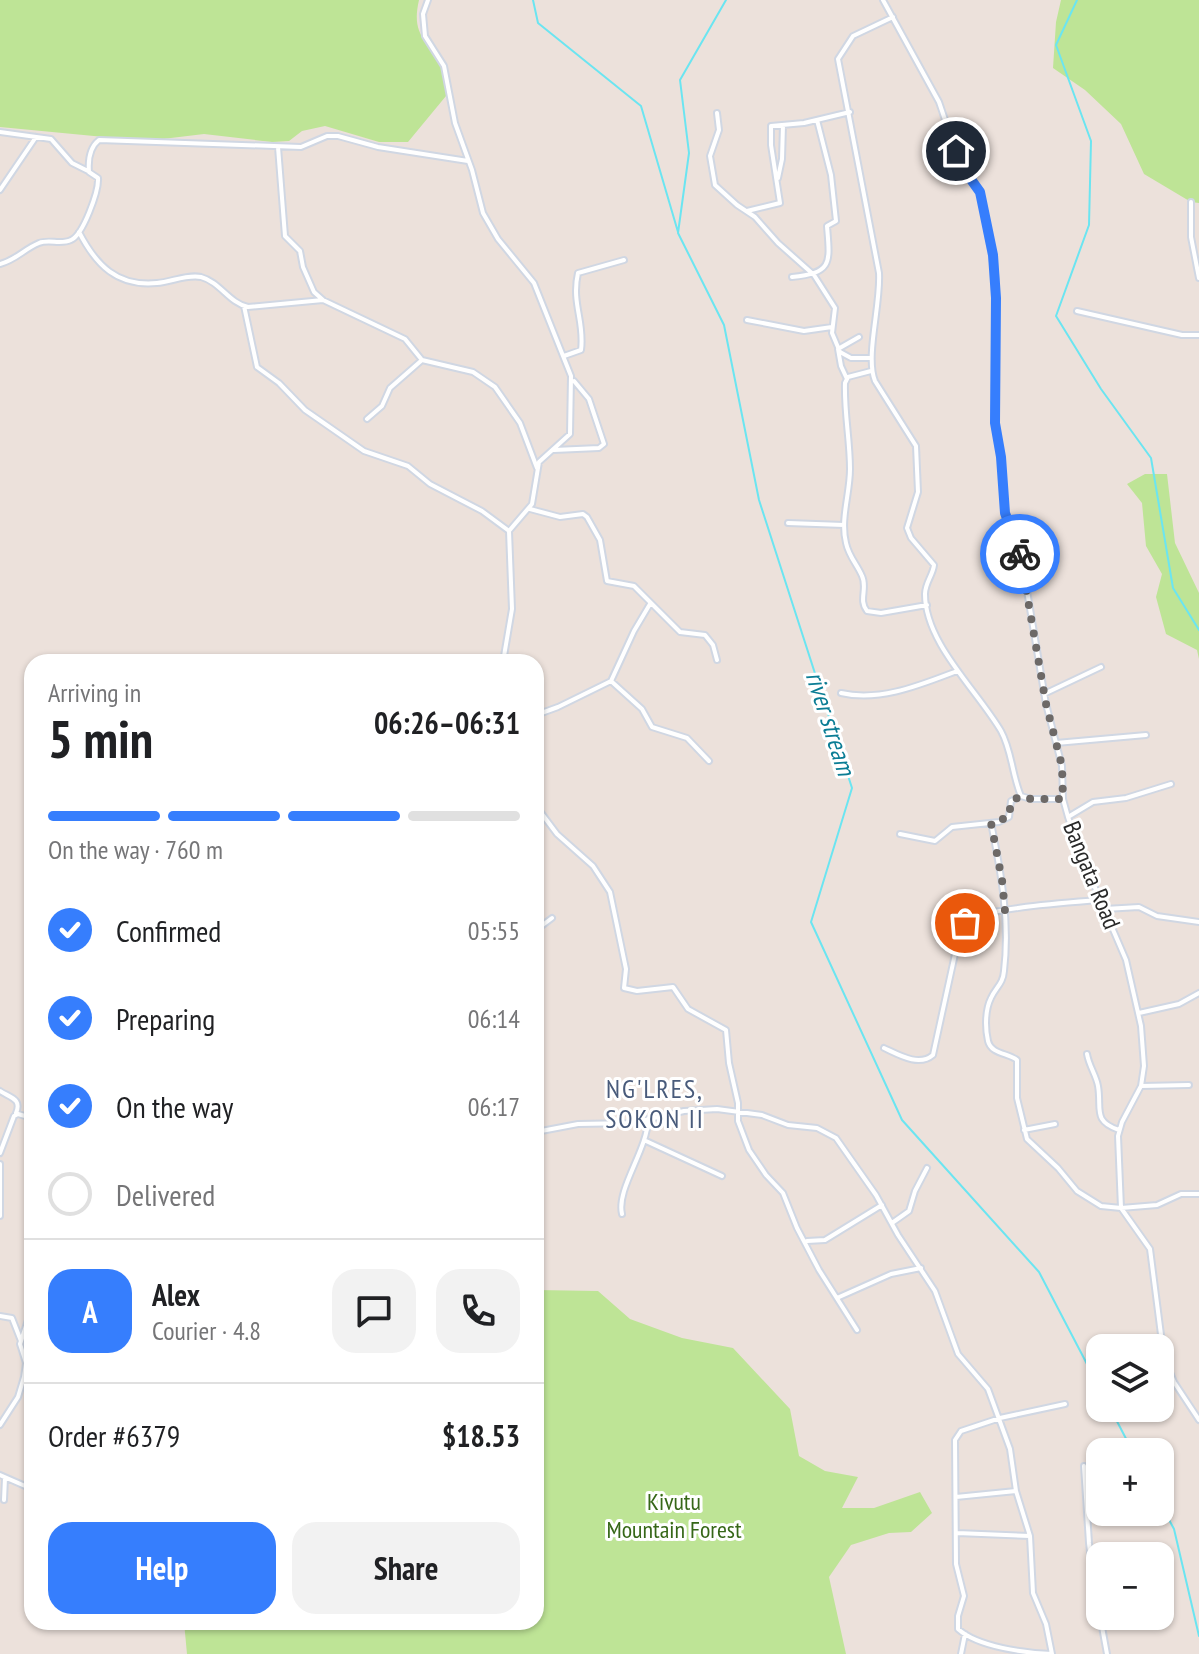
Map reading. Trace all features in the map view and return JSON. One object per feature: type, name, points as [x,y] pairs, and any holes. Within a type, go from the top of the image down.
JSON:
[{"type":"street","points":[[428,0],[423,14],[425,36],[443,63],[455,123],[483,213],[504,247],[534,283],[572,379],[589,399],[604,444],[599,448],[552,450]]},
{"type":"street","name":"Bangata Road","points":[[883,0],[939,102],[962,167],[981,196],[995,271],[994,417],[1001,457],[1004,507],[1023,567],[1044,694],[1062,766],[1063,799],[1081,855],[1129,969],[1139,1013],[1144,1066],[1141,1086],[1119,1130],[1121,1208]]},
{"type":"street","points":[[893,17],[853,36],[839,55],[839,71],[850,112],[879,273],[880,296],[870,358],[871,371],[916,446],[918,492],[907,528],[911,538],[934,565],[926,589],[927,605],[940,644],[950,663],[1002,732],[1021,796]]},
{"type":"street","points":[[747,211],[779,205],[772,125],[817,120],[850,112]]},
{"type":"street","points":[[717,113],[719,130],[710,156],[714,181],[814,275],[835,308],[832,327],[847,379],[845,418],[850,472],[844,525],[846,545],[863,578],[865,609],[881,613],[927,605]]},
{"type":"street","points":[[792,277],[814,275],[823,270],[829,260],[827,226],[836,220],[831,175],[817,120]]},
{"type":"street","points":[[777,181],[782,159],[783,125]]},
{"type":"street","points":[[0,132],[53,140],[72,163],[98,178],[98,193],[79,232],[67,242],[40,242],[14,260],[0,264]]},
{"type":"street","points":[[89,171],[91,149],[102,139],[278,147],[306,146],[327,136],[338,136],[378,147],[468,161]]},
{"type":"street","points":[[0,190],[36,137]]},
{"type":"street","points":[[278,147],[285,236],[300,251],[314,292],[323,300],[405,339],[422,360],[473,372],[495,387],[520,423],[537,468]]},
{"type":"street","points":[[1191,202],[1191,237],[1199,278]]},
{"type":"street","points":[[79,232],[101,267],[128,280],[156,284],[190,277],[203,278],[244,306],[292,305],[323,300]]},
{"type":"street","points":[[564,356],[581,350],[583,333],[575,302],[578,273],[624,260]]},
{"type":"street","points":[[244,306],[257,367],[305,410],[364,451],[408,466],[430,484],[482,511],[509,531]]},
{"type":"street","points":[[1077,311],[1182,335],[1199,335]]},
{"type":"street","points":[[747,320],[804,331],[832,327]]},
{"type":"street","points":[[838,349],[859,337]]},
{"type":"street","points":[[838,349],[848,358],[870,358]]},
{"type":"street","points":[[367,419],[382,406],[390,388],[422,360]]},
{"type":"street","points":[[847,379],[871,371]]},
{"type":"street","points":[[504,654],[512,609],[509,531],[530,509],[537,468],[570,434],[572,379]]},
{"type":"street","points":[[530,509],[560,517],[585,515],[595,526],[600,540],[607,581],[634,586],[680,632],[705,635],[713,645],[717,660]]},
{"type":"street","points":[[788,523],[844,525]]},
{"type":"street","points":[[544,713],[611,681],[650,604]]},
{"type":"street","points":[[1044,694],[1101,667]]},
{"type":"street","points":[[841,693],[876,696],[957,671]]},
{"type":"street","points":[[611,681],[642,709],[652,727],[687,738],[709,761]]},
{"type":"street","points":[[1056,743],[1146,735]]},
{"type":"street","points":[[1068,817],[1093,802],[1126,798],[1171,784]]},
{"type":"street","points":[[900,834],[935,841],[952,827],[991,823],[1009,817],[1011,801],[1021,796],[1063,799]]},
{"type":"street","points":[[544,817],[557,834],[593,866],[610,892],[626,969],[624,988],[637,991],[673,987],[688,1009],[726,1030],[738,1123],[750,1152],[783,1193],[805,1241],[857,1330]]},
{"type":"street","points":[[991,823],[1005,911],[1004,971],[1002,983],[989,1004],[988,1040],[994,1050],[1016,1058],[1016,1087],[1024,1130],[1030,1143],[1058,1168],[1077,1191],[1101,1206],[1157,1205],[1181,1194],[1199,1194]]},
{"type":"street","points":[[884,1048],[918,1060],[931,1058],[962,929],[973,917],[1100,900]]},
{"type":"street","points":[[1105,909],[1139,907],[1157,916],[1199,922]]},
{"type":"street","points":[[544,924],[552,918]]},
{"type":"street","points":[[1139,1013],[1179,1004],[1199,993]]},
{"type":"street","points":[[1087,1054],[1097,1083],[1101,1119],[1106,1125],[1119,1130]]},
{"type":"street","points":[[1141,1086],[1189,1085]]},
{"type":"street","points":[[0,1091],[19,1103],[0,1153]]},
{"type":"street","points":[[544,1130],[578,1124],[632,1123],[698,1109],[762,1115],[788,1125],[827,1131],[838,1141],[882,1205],[938,1297],[958,1354],[987,1388],[1000,1418],[1010,1449],[1016,1491],[1030,1536],[1033,1593],[1046,1624],[1052,1654],[1014,1650],[965,1634],[957,1625],[964,1596],[956,1564],[957,1435],[1000,1418],[1065,1404]]},
{"type":"street","points":[[15,1116],[24,1117]]},
{"type":"street","points":[[622,1214],[621,1201],[635,1161],[646,1141],[648,1119]]},
{"type":"street","points":[[1024,1130],[1055,1124]]},
{"type":"street","points":[[646,1141],[722,1176]]},
{"type":"street","points":[[0,1164],[0,1216]]},
{"type":"street","points":[[892,1223],[909,1211],[927,1168]]},
{"type":"street","points":[[805,1241],[825,1240],[882,1205]]},
{"type":"street","points":[[1121,1208],[1150,1249],[1164,1358],[1174,1382],[1199,1420]]},
{"type":"street","points":[[837,1298],[891,1274],[921,1268]]},
{"type":"street","points":[[0,1316],[12,1318],[24,1354]]},
{"type":"street","points":[[21,1341],[24,1332]]},
{"type":"street","points":[[0,1425],[18,1397],[24,1377]]},
{"type":"street","points":[[1084,1466],[1089,1542]]},
{"type":"street","points":[[4,1500],[3,1477],[24,1486]]},
{"type":"street","points":[[956,1497],[1016,1491]]},
{"type":"street","points":[[957,1533],[1030,1536]]},
{"type":"street","points":[[1103,1630],[1107,1654]]},
{"type":"street","points":[[961,1654],[965,1634]]},
{"type":"green space","points":[[0,0],[419,0],[419,29],[444,67],[446,96],[408,142],[379,142],[325,126],[302,131],[289,141],[272,142],[204,134],[146,141],[0,127]]},
{"type":"green space","points":[[1061,0],[1199,0],[1199,203],[1191,202],[1144,174],[1121,124],[1085,90],[1053,68]]},
{"type":"green space","points":[[1145,474],[1167,474],[1175,543],[1199,593],[1199,659],[1197,650],[1166,634],[1156,597],[1162,574],[1146,546],[1142,503],[1127,484]]},
{"type":"green space","name":"Kivutu Mountain Forest","points":[[544,1290],[598,1291],[630,1319],[682,1338],[733,1348],[790,1409],[799,1456],[825,1471],[858,1477],[842,1508],[874,1508],[920,1492],[932,1513],[911,1532],[889,1533],[851,1545],[829,1577],[846,1654],[187,1654],[185,1630],[544,1630]]},
{"type":"waterway","points":[[533,0],[538,23],[641,106],[678,232]]},
{"type":"waterway","name":"river stream","points":[[726,0],[680,80],[689,153],[678,233],[724,325],[759,500],[852,788],[811,922],[902,1120],[1039,1272],[1086,1362]]},
{"type":"waterway","points":[[1077,0],[1056,45],[1091,141],[1089,225],[1056,316],[1101,389],[1151,458],[1173,588],[1199,630]]},
{"type":"waterway","name":"river stream","points":[[1117,1422],[1126,1438]]},
{"type":"waterway","name":"river stream","points":[[1172,1526],[1199,1636]]},
{"type":"way so far","points":[[965,923],[978,916],[1005,911],[991,823],[1009,817],[1011,801],[1021,796],[1063,799],[1062,766],[1046,704],[1020,554]]},
{"type":"district","name":"NG'LRES, SOKON II","points":[[655,1103]]},
{"type":"route","points":[[956,151],[962,167],[980,192],[993,255],[996,298],[995,423],[1005,513],[1020,554]]}]
